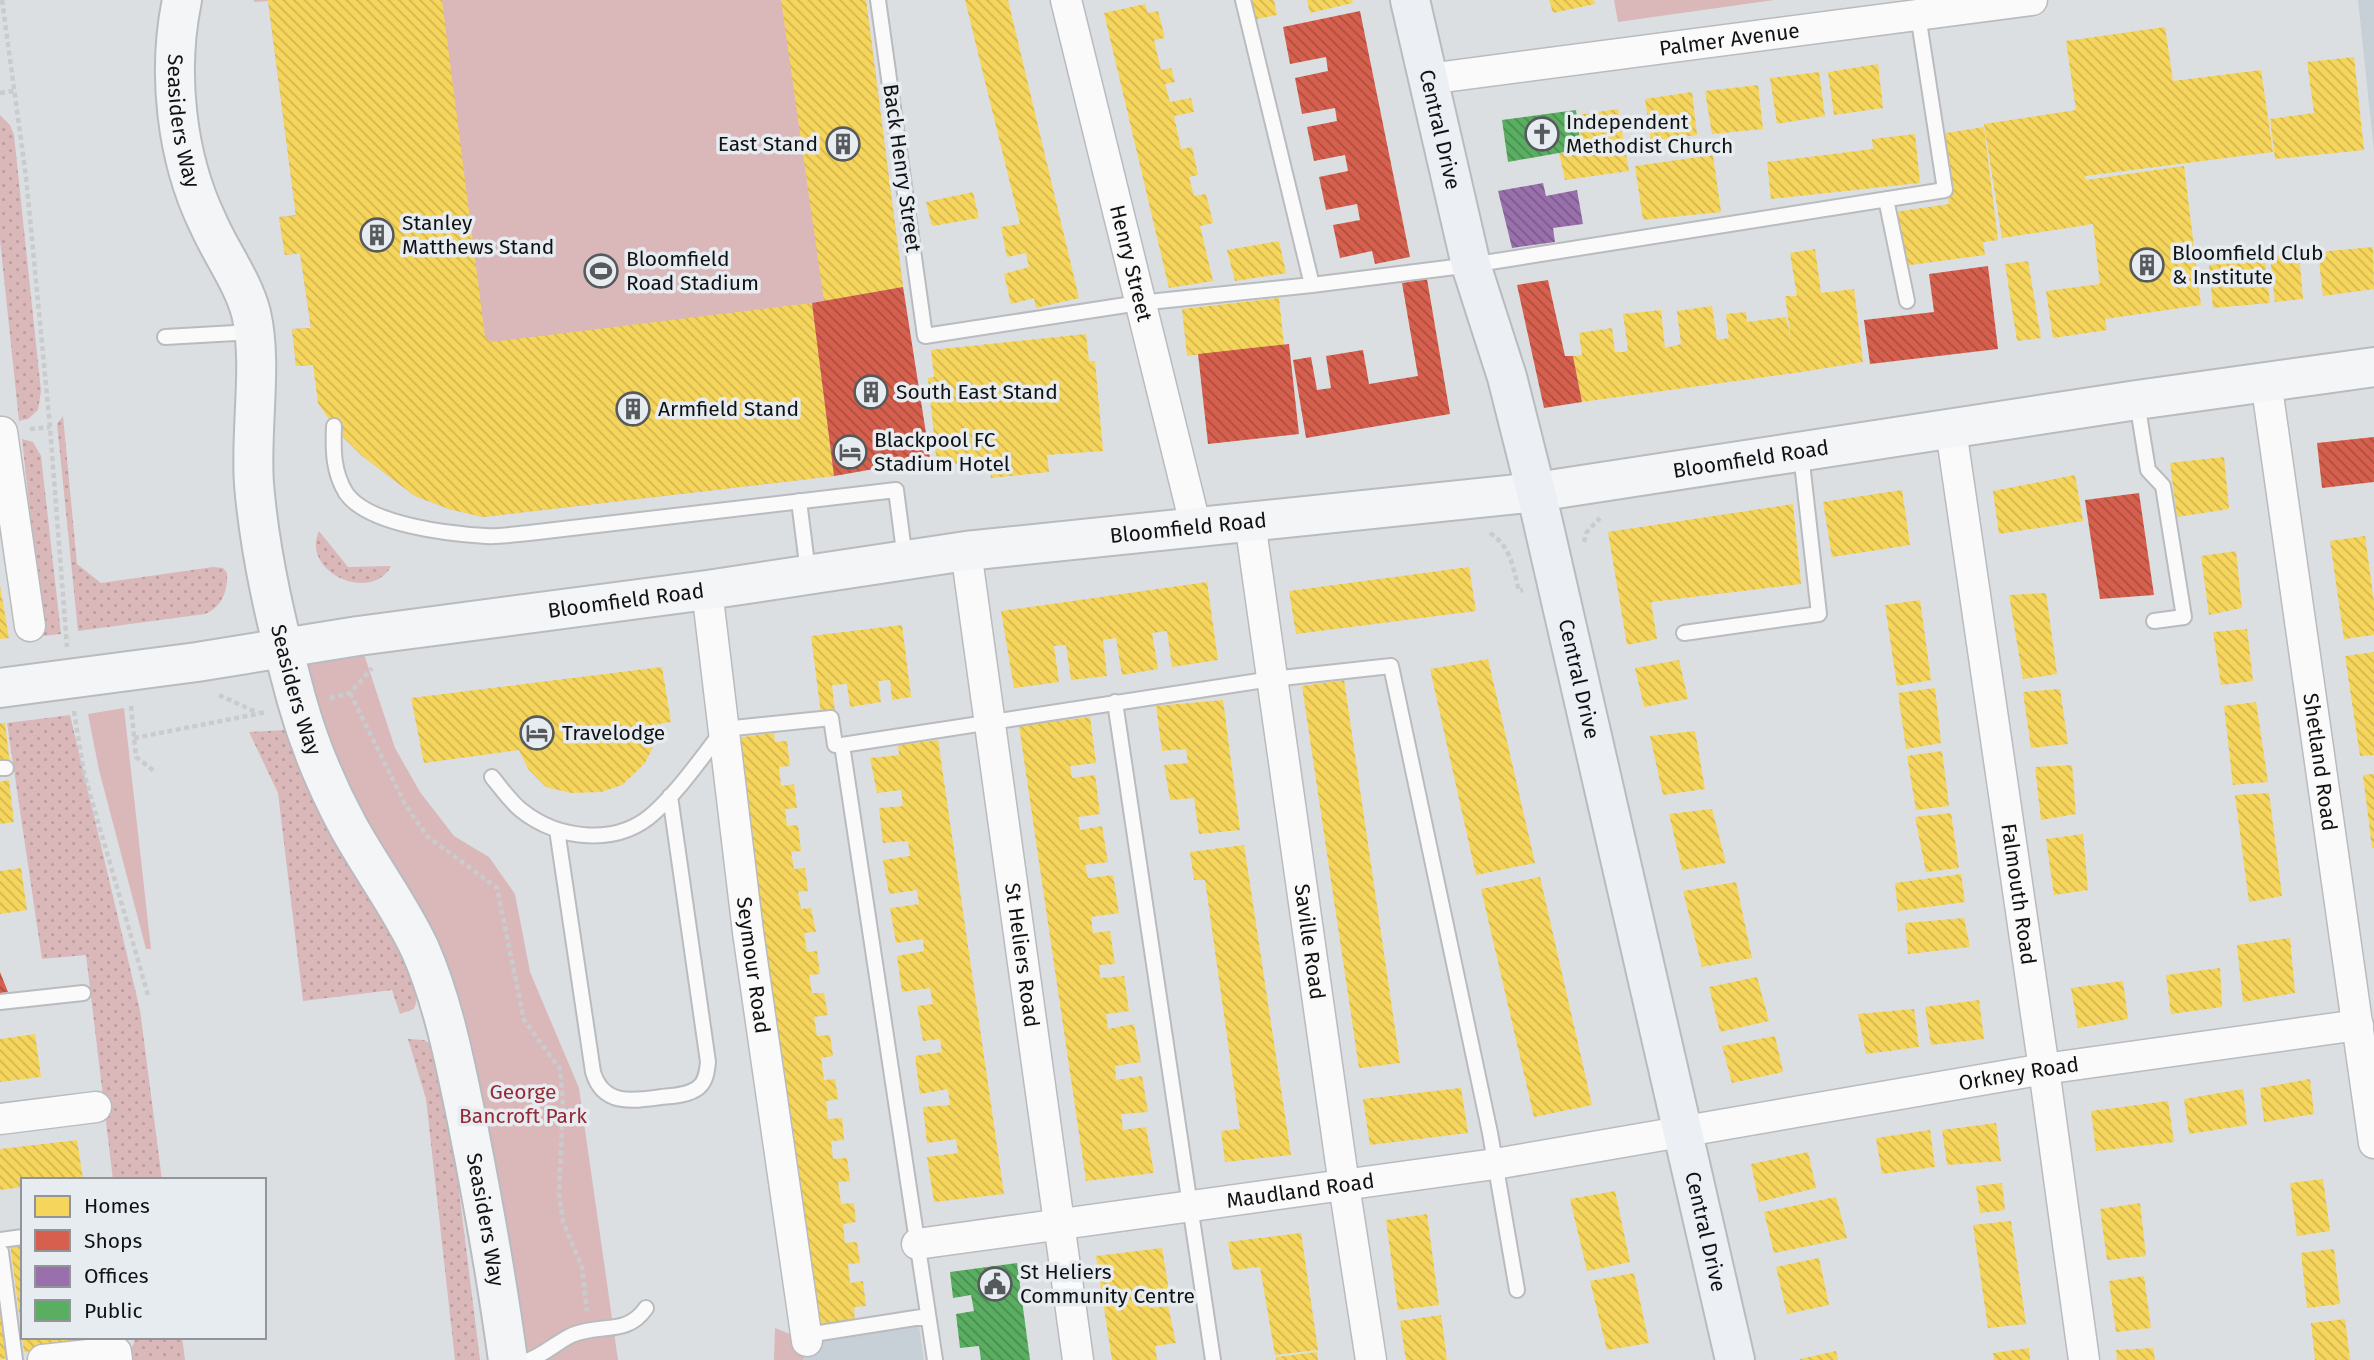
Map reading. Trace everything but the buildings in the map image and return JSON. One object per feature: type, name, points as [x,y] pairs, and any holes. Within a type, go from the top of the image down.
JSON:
[{"type":"main road","name":"Central Drive","points":[[1410,0],[1471,265],[1507,377],[1536,492],[1735,1360]]},
{"type":"street","name":"Seasiders Way","points":[[182,0],[176,50],[181,136],[196,197],[250,310],[254,332],[254,486],[262,544],[283,649],[301,715],[325,778],[349,828],[395,900],[420,950],[441,1004],[491,1240],[508,1360]]},
{"type":"street","name":"Henry Street","points":[[1066,0],[1196,528]]},
{"type":"street","name":"Palmer Avenue","points":[[1428,79],[2032,0]]},
{"type":"street","name":"Bloomfield Road","points":[[0,688],[358,636],[707,590],[966,551],[1536,492],[1801,454],[2137,400],[2374,367]]},
{"type":"street","name":"Shetland Road","points":[[2266,382],[2359,1009],[2374,1143]]},
{"type":"street","name":"Falmouth Road","points":[[1951,430],[2084,1360]]},
{"type":"street","points":[[1,432],[30,626]]},
{"type":"street","name":"Saville Road","points":[[1251,522],[1371,1360]]},
{"type":"street","name":"St Heliers Road","points":[[966,551],[1078,1360]]},
{"type":"street","name":"Seymour Road","points":[[707,590],[748,932],[808,1345]]},
{"type":"street","name":"Orkney Road","points":[[1681,1133],[2044,1069],[2359,1009]]},
{"type":"street","points":[[0,1119],[96,1107]]},
{"type":"street","name":"Maudland Road","points":[[917,1244],[1495,1164],[1681,1133]]},
{"type":"street","points":[[43,1360],[116,1352],[117,1360]]},
{"type":"lane","name":"Back Henry Street","points":[[878,0],[925,336],[1139,303]]},
{"type":"lane","points":[[1242,0],[1312,285]]},
{"type":"lane","points":[[1139,303],[1471,265],[1945,190],[1919,15]]},
{"type":"lane","points":[[1886,199],[1907,301]]},
{"type":"lane","points":[[165,337],[254,332]]},
{"type":"lane","points":[[2137,400],[2148,470],[2163,486],[2184,617],[2154,621]]},
{"type":"lane","points":[[334,426],[333,457],[337,476],[348,495],[363,510],[386,520],[487,536],[896,490],[905,559]]},
{"type":"lane","points":[[1684,633],[1819,614],[1801,454]]},
{"type":"lane","points":[[799,501],[808,574]]},
{"type":"lane","points":[[492,777],[519,809],[537,821],[557,830],[579,835],[603,835],[631,829],[654,814],[724,729],[831,718],[835,745],[842,745],[1272,679],[1391,666],[1490,1133],[1517,1290]]},
{"type":"lane","points":[[1115,702],[1213,1360]]},
{"type":"lane","points":[[842,745],[935,1360]]},
{"type":"lane","points":[[557,830],[597,1085],[604,1093],[631,1101],[681,1095],[698,1088],[706,1078],[708,1062],[670,796]]},
{"type":"lane","points":[[0,1002],[83,993]]},
{"type":"lane","points":[[0,1240],[21,1237]]},
{"type":"lane","points":[[1,1252],[15,1360]]},
{"type":"lane","points":[[529,1360],[569,1336],[585,1330],[629,1325],[638,1320],[646,1308]]},
{"type":"lane","points":[[808,1345],[928,1315]]},
{"type":"path","points":[[2,0],[26,177],[50,427],[67,650]]},
{"type":"path","points":[[0,93],[14,91]]},
{"type":"path","points":[[350,694],[405,804],[427,836],[497,888],[524,1020],[560,1069],[564,1104],[559,1194],[564,1222],[582,1268],[587,1311],[585,1330]]},
{"type":"path","points":[[130,701],[136,757],[154,771]]},
{"type":"path","points":[[74,711],[84,773],[148,995]]},
{"type":"path","points":[[134,738],[259,713]]},
{"type":"shaded area","points":[[2358,0],[2374,0],[2374,152]]},
{"type":"shaded area","points":[[919,1325],[924,1360],[803,1360],[808,1349],[807,1341]]},
{"type":"green space","name":"Bloomfield Road Stadium","points":[[254,0],[866,0],[903,287],[930,459],[834,476],[483,517],[449,509],[415,496],[361,455],[313,365],[296,366],[292,329],[311,328],[300,253],[285,255],[279,217],[296,215],[268,1]]},
{"type":"green space","points":[[1614,0],[1774,0],[1618,22]]},
{"type":"green space","points":[[0,115],[10,125],[14,135],[41,391],[38,410],[28,419],[19,421],[0,240]]},
{"type":"green space","points":[[63,416],[77,564],[101,583],[213,567],[223,568],[227,573],[223,598],[211,611],[78,631],[57,424]]},
{"type":"green space","points":[[22,439],[33,442],[41,456],[61,634],[43,636]]},
{"type":"green space","points":[[319,531],[348,567],[391,566],[382,577],[369,582],[341,578],[328,570],[320,559],[316,546]]},
{"type":"green space","name":"George Bancroft Park","points":[[358,636],[395,748],[420,792],[454,836],[489,857],[515,894],[530,972],[579,1088],[618,1360],[508,1360],[464,1104],[283,648]]},
{"type":"green space","points":[[124,708],[151,949],[146,949],[99,770],[88,714]]},
{"type":"green space","points":[[70,715],[140,1010],[162,1178],[113,1178],[86,955],[42,959],[7,723]]},
{"type":"green space","points":[[285,730],[312,796],[398,945],[418,995],[414,1009],[400,1014],[392,990],[303,1001],[278,793],[249,732]]},
{"type":"green space","points":[[408,1039],[424,1040],[432,1045],[450,1118],[480,1360],[455,1360],[426,1099]]},
{"type":"green space","points":[[775,1328],[807,1341],[808,1349],[803,1360],[774,1360]]},
{"type":"green space","points":[[134,1339],[182,1339],[185,1360],[129,1360],[128,1351],[134,1344]]},
{"type":"place","name":"Independent Methodist Church","points":[[1542,134]]},
{"type":"place","name":"East Stand","points":[[843,144]]},
{"type":"place","name":"Stanley Matthews Stand","points":[[377,235]]},
{"type":"place","name":"Bloomfield Club & Institute","points":[[2147,265]]},
{"type":"place","name":"Bloomfield Road Stadium","points":[[601,271]]},
{"type":"place","name":"South East Stand","points":[[871,392]]},
{"type":"place","name":"Armfield Stand","points":[[633,409]]},
{"type":"place","name":"Blackpool FC Stadium Hotel","points":[[850,452]]},
{"type":"place","name":"Travelodge","points":[[537,733]]},
{"type":"place","name":"St Heliers Community Centre","points":[[995,1284]]}]
